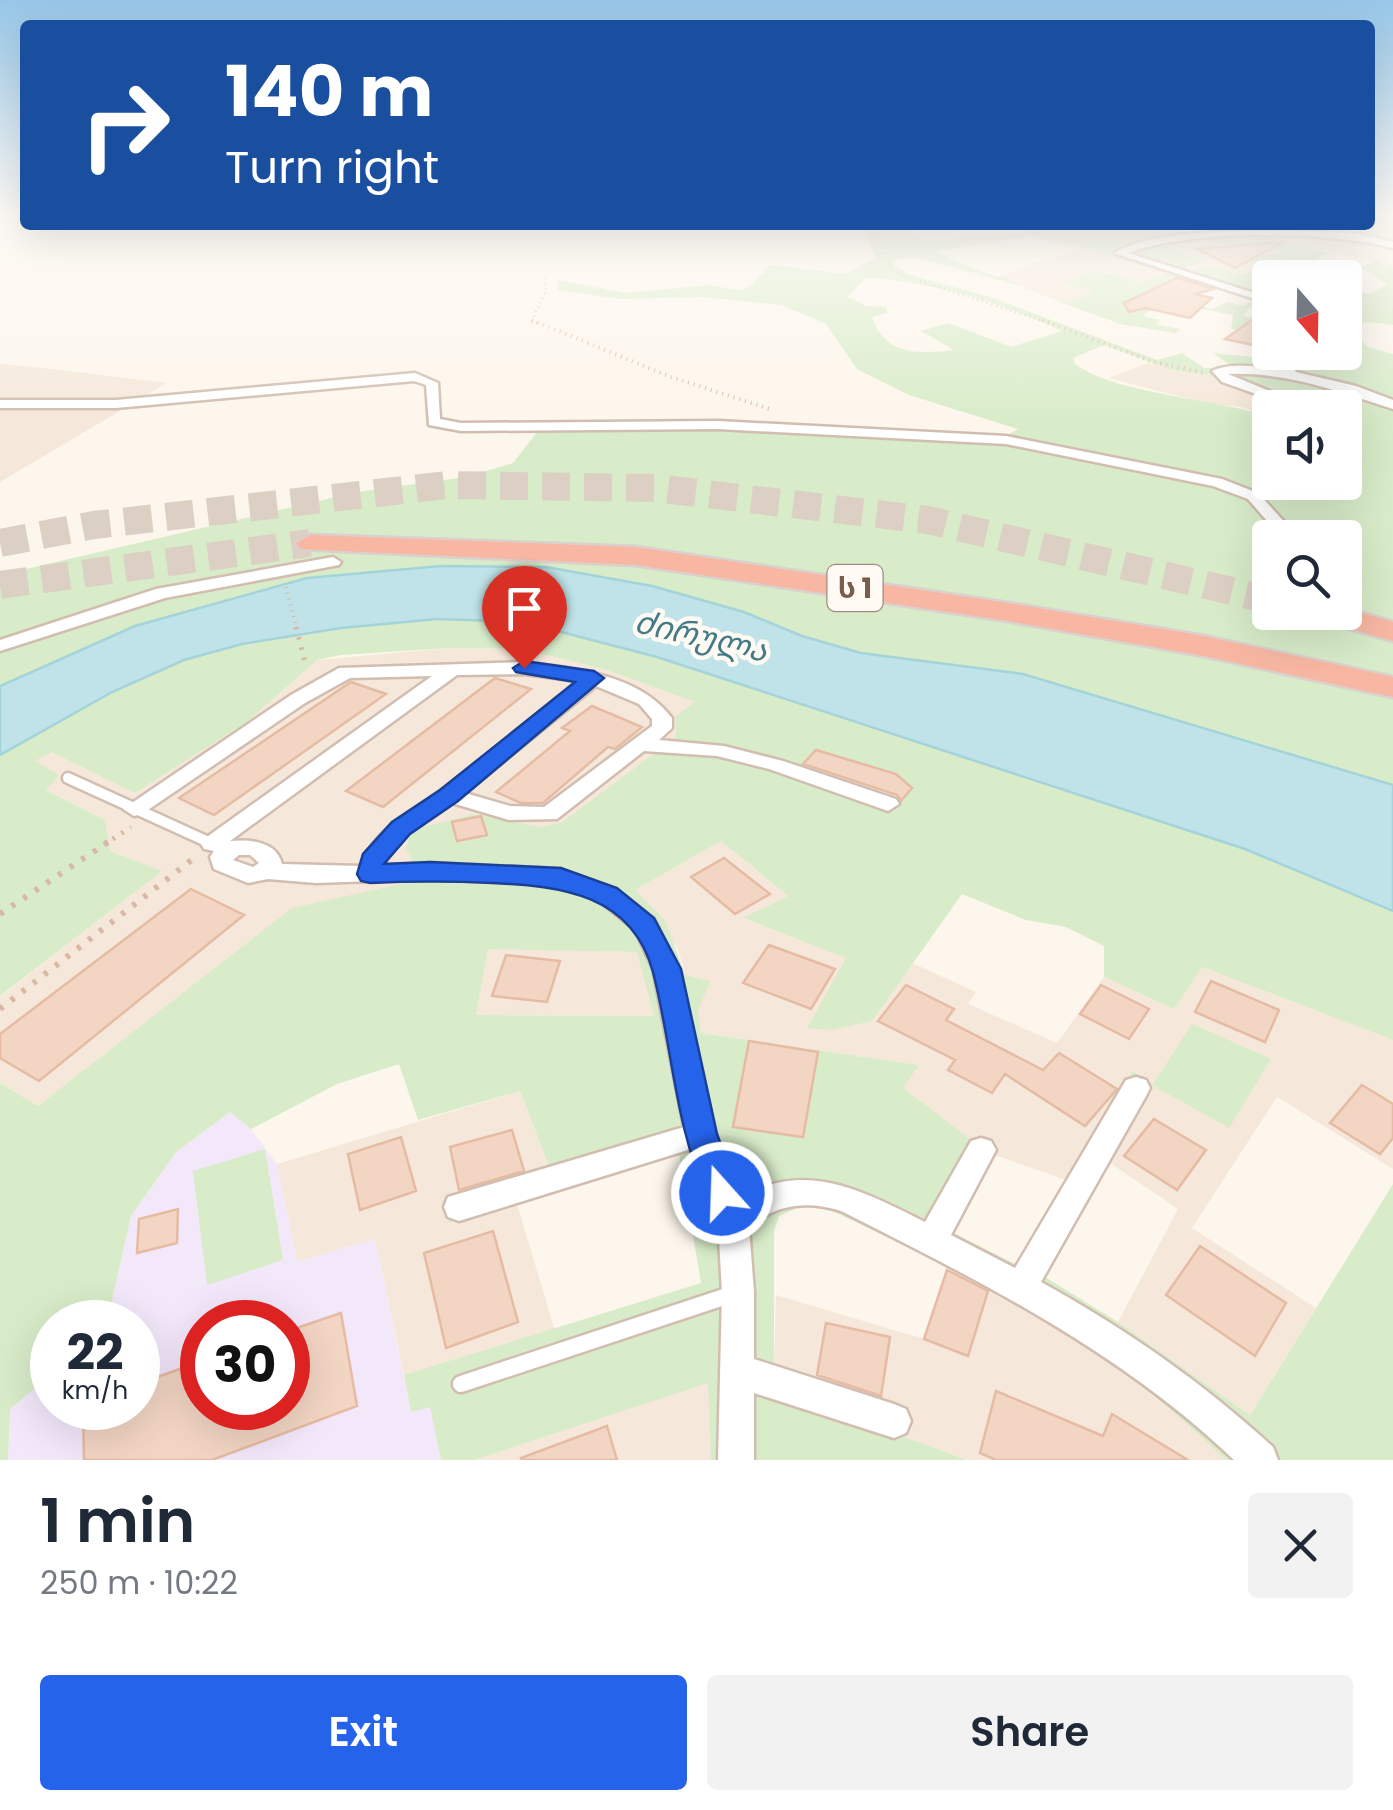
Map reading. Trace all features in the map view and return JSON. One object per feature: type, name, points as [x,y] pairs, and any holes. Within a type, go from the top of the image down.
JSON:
[{"type":"highway","name":"ს 1","points":[[322,552],[636,556],[1066,622],[1204,646],[1393,687]]},
{"type":"highway","points":[[1362,624],[1393,632]]},
{"type":"street","points":[[1214,283],[1252,295]]},
{"type":"street","points":[[1217,374],[1230,370],[1292,374],[1367,393],[1393,405]]},
{"type":"street","points":[[1289,370],[1292,374]]},
{"type":"street","points":[[1217,374],[1259,390]]},
{"type":"street","points":[[0,404],[132,404],[415,377],[432,382],[434,422],[461,427],[718,425],[1006,440],[1198,477],[1253,496],[1274,520]]},
{"type":"street","points":[[0,646],[162,593],[281,570],[322,552]]},
{"type":"street","points":[[454,668],[219,847],[222,864],[244,876],[267,870],[561,877],[608,894],[645,925],[666,969],[700,1134],[732,1222],[738,1292],[736,1460]]},
{"type":"street","points":[[141,813],[298,698],[346,672],[524,668],[594,678],[646,700],[662,718],[662,728],[643,745],[550,814],[509,813],[449,795]]},
{"type":"street","points":[[370,874],[372,860],[401,828],[449,795],[594,678]]},
{"type":"street","points":[[643,745],[717,750],[888,804]]},
{"type":"street","points":[[1022,1286],[1136,1088]]},
{"type":"street","points":[[460,1207],[700,1134]]},
{"type":"street","points":[[931,1240],[981,1150]]},
{"type":"street","points":[[732,1222],[748,1207],[778,1193],[804,1189],[830,1192],[1022,1286],[1120,1345],[1234,1433],[1260,1460]]},
{"type":"street","points":[[737,1370],[894,1421]]},
{"type":"lane","points":[[1362,625],[1393,642]]},
{"type":"lane","points":[[68,778],[219,847]]},
{"type":"lane","points":[[461,1384],[738,1292]]},
{"type":"path","points":[[545,283],[546,290],[532,322],[671,377],[778,411]]},
{"type":"path","points":[[930,283],[990,300],[1170,367],[1217,374]]},
{"type":"path","points":[[281,570],[305,662]]},
{"type":"path","points":[[0,914],[141,813]]},
{"type":"path","points":[[0,1008],[219,847]]},
{"type":"shaded area","points":[[1014,283],[1069,283],[1097,293],[1063,303]]},
{"type":"shaded area","points":[[1148,363],[1208,375],[1252,391],[1252,411],[1210,404],[1108,378]]},
{"type":"shaded area","points":[[0,364],[53,369],[167,383],[0,482]]},
{"type":"shaded area","points":[[449,648],[521,649],[604,669],[696,702],[676,737],[562,822],[539,827],[474,814],[411,858],[405,883],[103,1057],[38,1106],[0,1083],[0,997],[161,871],[110,851],[105,820],[46,790],[34,761],[51,752],[135,793],[247,722],[317,660]]},
{"type":"shaded area","points":[[721,841],[789,897],[744,919],[847,958],[808,1028],[872,1021],[912,963],[976,992],[968,1004],[1057,1043],[1104,977],[1174,1009],[1202,967],[1393,1040],[1393,1169],[1277,1097],[1192,1228],[1316,1308],[1250,1415],[1118,1322],[1178,1209],[1107,1161],[1152,1084],[1131,1072],[1066,1180],[995,1155],[991,1140],[970,1139],[902,1088],[918,1065],[701,1033],[678,949],[635,890]]},
{"type":"shaded area","points":[[488,948],[638,952],[655,1016],[476,1015]]},
{"type":"shaded area","points":[[520,1091],[549,1168],[450,1223],[517,1204],[556,1334],[404,1375],[375,1239],[297,1262],[277,1164]]},
{"type":"shaded area","points":[[230,1112],[251,1129],[277,1164],[297,1262],[375,1239],[411,1411],[430,1406],[441,1460],[8,1460],[10,1409],[30,1392],[30,1430],[160,1430],[160,1300],[112,1300],[131,1216],[176,1152]]},
{"type":"shaded area","points":[[989,1287],[1110,1363],[1195,1429],[1226,1460],[967,1460],[902,1436],[907,1415],[774,1372],[776,1295],[924,1339],[967,1356]]},
{"type":"shaded area","points":[[709,1382],[711,1460],[474,1460]]},
{"type":"green space","points":[[557,283],[626,293],[709,285],[739,290],[753,283],[861,283],[847,297],[867,306],[886,307],[887,313],[872,317],[878,330],[894,346],[915,352],[954,350],[921,331],[949,323],[1011,347],[1062,331],[991,303],[910,283],[940,283],[990,297],[1157,360],[1182,353],[1204,368],[1234,368],[1213,353],[1252,357],[1252,370],[1362,370],[1362,341],[1368,347],[1393,354],[1393,785],[1023,674],[861,653],[802,636],[441,566],[307,578],[135,626],[0,686],[0,575],[357,492],[466,477],[513,463],[544,423],[712,419],[812,428],[1008,435],[1018,429],[909,395],[857,369],[826,324],[782,305],[703,297],[619,299],[558,290]]},
{"type":"green space","points":[[1067,283],[1252,283],[1252,297],[1210,285],[1170,300],[1213,309],[1227,302],[1243,306],[1252,301],[1252,307],[1243,316],[1252,318],[1252,333],[1231,329],[1233,315],[1182,305],[1169,313],[1152,310],[1142,316],[1160,320],[1156,325],[1180,329],[1176,333],[1120,324],[1063,303],[1095,293]]},
{"type":"green space","points":[[1386,283],[1393,283],[1393,325],[1362,323],[1362,293],[1370,294]]},
{"type":"green space","points":[[437,619],[523,622],[657,657],[1245,849],[1393,911],[1393,1040],[1202,967],[1174,1009],[1104,977],[1104,946],[1066,927],[1026,920],[962,894],[872,1021],[831,1030],[807,1028],[846,958],[743,918],[788,896],[721,841],[635,890],[665,920],[685,975],[710,981],[698,1011],[701,1033],[919,1065],[903,1088],[970,1139],[991,1140],[995,1155],[952,1232],[1019,1266],[1132,1071],[1153,1084],[1192,1024],[1271,1059],[1229,1128],[1152,1085],[1045,1277],[1118,1322],[1250,1415],[1393,1184],[1393,1460],[1226,1460],[1143,1388],[1053,1324],[969,1276],[822,1206],[800,1207],[779,1216],[774,1231],[774,1371],[907,1415],[902,1436],[967,1460],[711,1460],[708,1383],[474,1460],[441,1460],[430,1407],[411,1412],[404,1375],[701,1283],[679,1153],[449,1223],[442,1200],[549,1167],[520,1091],[418,1120],[399,1064],[337,1084],[251,1129],[230,1112],[176,1152],[131,1216],[112,1300],[30,1300],[30,1392],[10,1409],[8,1460],[0,1460],[0,1083],[38,1106],[292,908],[405,883],[411,858],[406,848],[412,830],[474,814],[539,827],[562,822],[676,737],[676,716],[695,702],[604,669],[521,649],[449,648],[341,655],[317,660],[247,722],[135,793],[51,752],[35,761],[59,775],[46,790],[105,820],[110,851],[162,871],[0,996],[0,755],[114,691],[185,660],[246,643],[341,628]],"holes":[[[817,750],[896,774],[911,788],[898,801],[802,766]],[[488,949],[637,952],[654,1016],[476,1015]]]},
{"type":"green space","points":[[265,1149],[283,1260],[207,1285],[193,1171]]},
{"type":"water","name":"ძირულა","points":[[441,566],[546,567],[652,586],[744,612],[802,636],[861,653],[1023,674],[1393,785],[1393,911],[1245,849],[657,657],[523,622],[437,619],[341,628],[242,644],[184,660],[112,692],[0,755],[0,686],[135,626],[307,578]]},
{"type":"building","points":[[1166,283],[1194,283],[1214,289],[1195,294],[1212,298],[1190,318],[1146,308],[1129,312],[1124,303]]},
{"type":"building","points":[[1252,320],[1252,345],[1225,339]]},
{"type":"building","points":[[495,678],[531,689],[383,807],[346,791]]},
{"type":"building","points":[[351,682],[386,694],[214,815],[179,798]]},
{"type":"building","points":[[592,706],[642,727],[615,749],[608,747],[543,803],[521,803],[496,792],[570,731],[562,728]]},
{"type":"building","points":[[816,750],[896,774],[912,788],[901,801],[897,795],[803,764]]},
{"type":"building","points":[[481,816],[487,835],[457,841],[452,822]]},
{"type":"building","points":[[724,858],[770,894],[735,914],[691,877]]},
{"type":"building","points":[[191,889],[244,915],[39,1081],[0,1058],[0,1034]]},
{"type":"building","points":[[769,945],[835,969],[811,1009],[743,983]]},
{"type":"building","points":[[506,955],[560,961],[547,1002],[492,996]]},
{"type":"building","points":[[1211,981],[1279,1010],[1265,1042],[1195,1012]]},
{"type":"building","points":[[906,985],[954,1009],[946,1020],[1043,1070],[1059,1053],[1117,1089],[1085,1126],[1005,1074],[992,1093],[948,1070],[955,1060],[878,1021]]},
{"type":"building","points":[[1101,985],[1149,1009],[1129,1039],[1080,1014]]},
{"type":"building","points":[[749,1041],[818,1052],[803,1137],[733,1127]]},
{"type":"building","points":[[1362,1085],[1393,1104],[1393,1138],[1380,1154],[1330,1123]]},
{"type":"building","points":[[1154,1119],[1206,1150],[1177,1190],[1124,1156]]},
{"type":"building","points":[[512,1130],[524,1171],[459,1190],[450,1147]]},
{"type":"building","points":[[401,1137],[416,1191],[360,1210],[348,1154]]},
{"type":"building","points":[[178,1209],[177,1243],[137,1253],[139,1219]]},
{"type":"building","points":[[493,1231],[518,1322],[446,1348],[424,1253]]},
{"type":"building","points":[[1200,1246],[1286,1303],[1255,1356],[1166,1295]]},
{"type":"building","points":[[947,1270],[988,1291],[968,1356],[924,1339]]},
{"type":"building","points":[[341,1313],[357,1406],[310,1424],[310,1324]]},
{"type":"building","points":[[826,1323],[890,1337],[881,1396],[817,1375]]},
{"type":"building","points":[[180,1369],[180,1430],[293,1430],[212,1460],[84,1460],[83,1430],[160,1430],[160,1376]]},
{"type":"building","points":[[996,1391],[1103,1436],[1112,1414],[1188,1460],[996,1460],[980,1453]]},
{"type":"building","points":[[607,1426],[617,1460],[521,1458]]},
{"type":"tunnel","points":[[0,543],[94,525],[447,485],[655,488],[928,520],[1252,596]]},
{"type":"tunnel","points":[[0,585],[310,543]]},
{"type":"route","points":[[524,668],[594,678],[449,795],[401,828],[372,860],[370,874],[430,871],[561,877],[608,894],[645,925],[666,969],[700,1134],[722,1193]]}]
